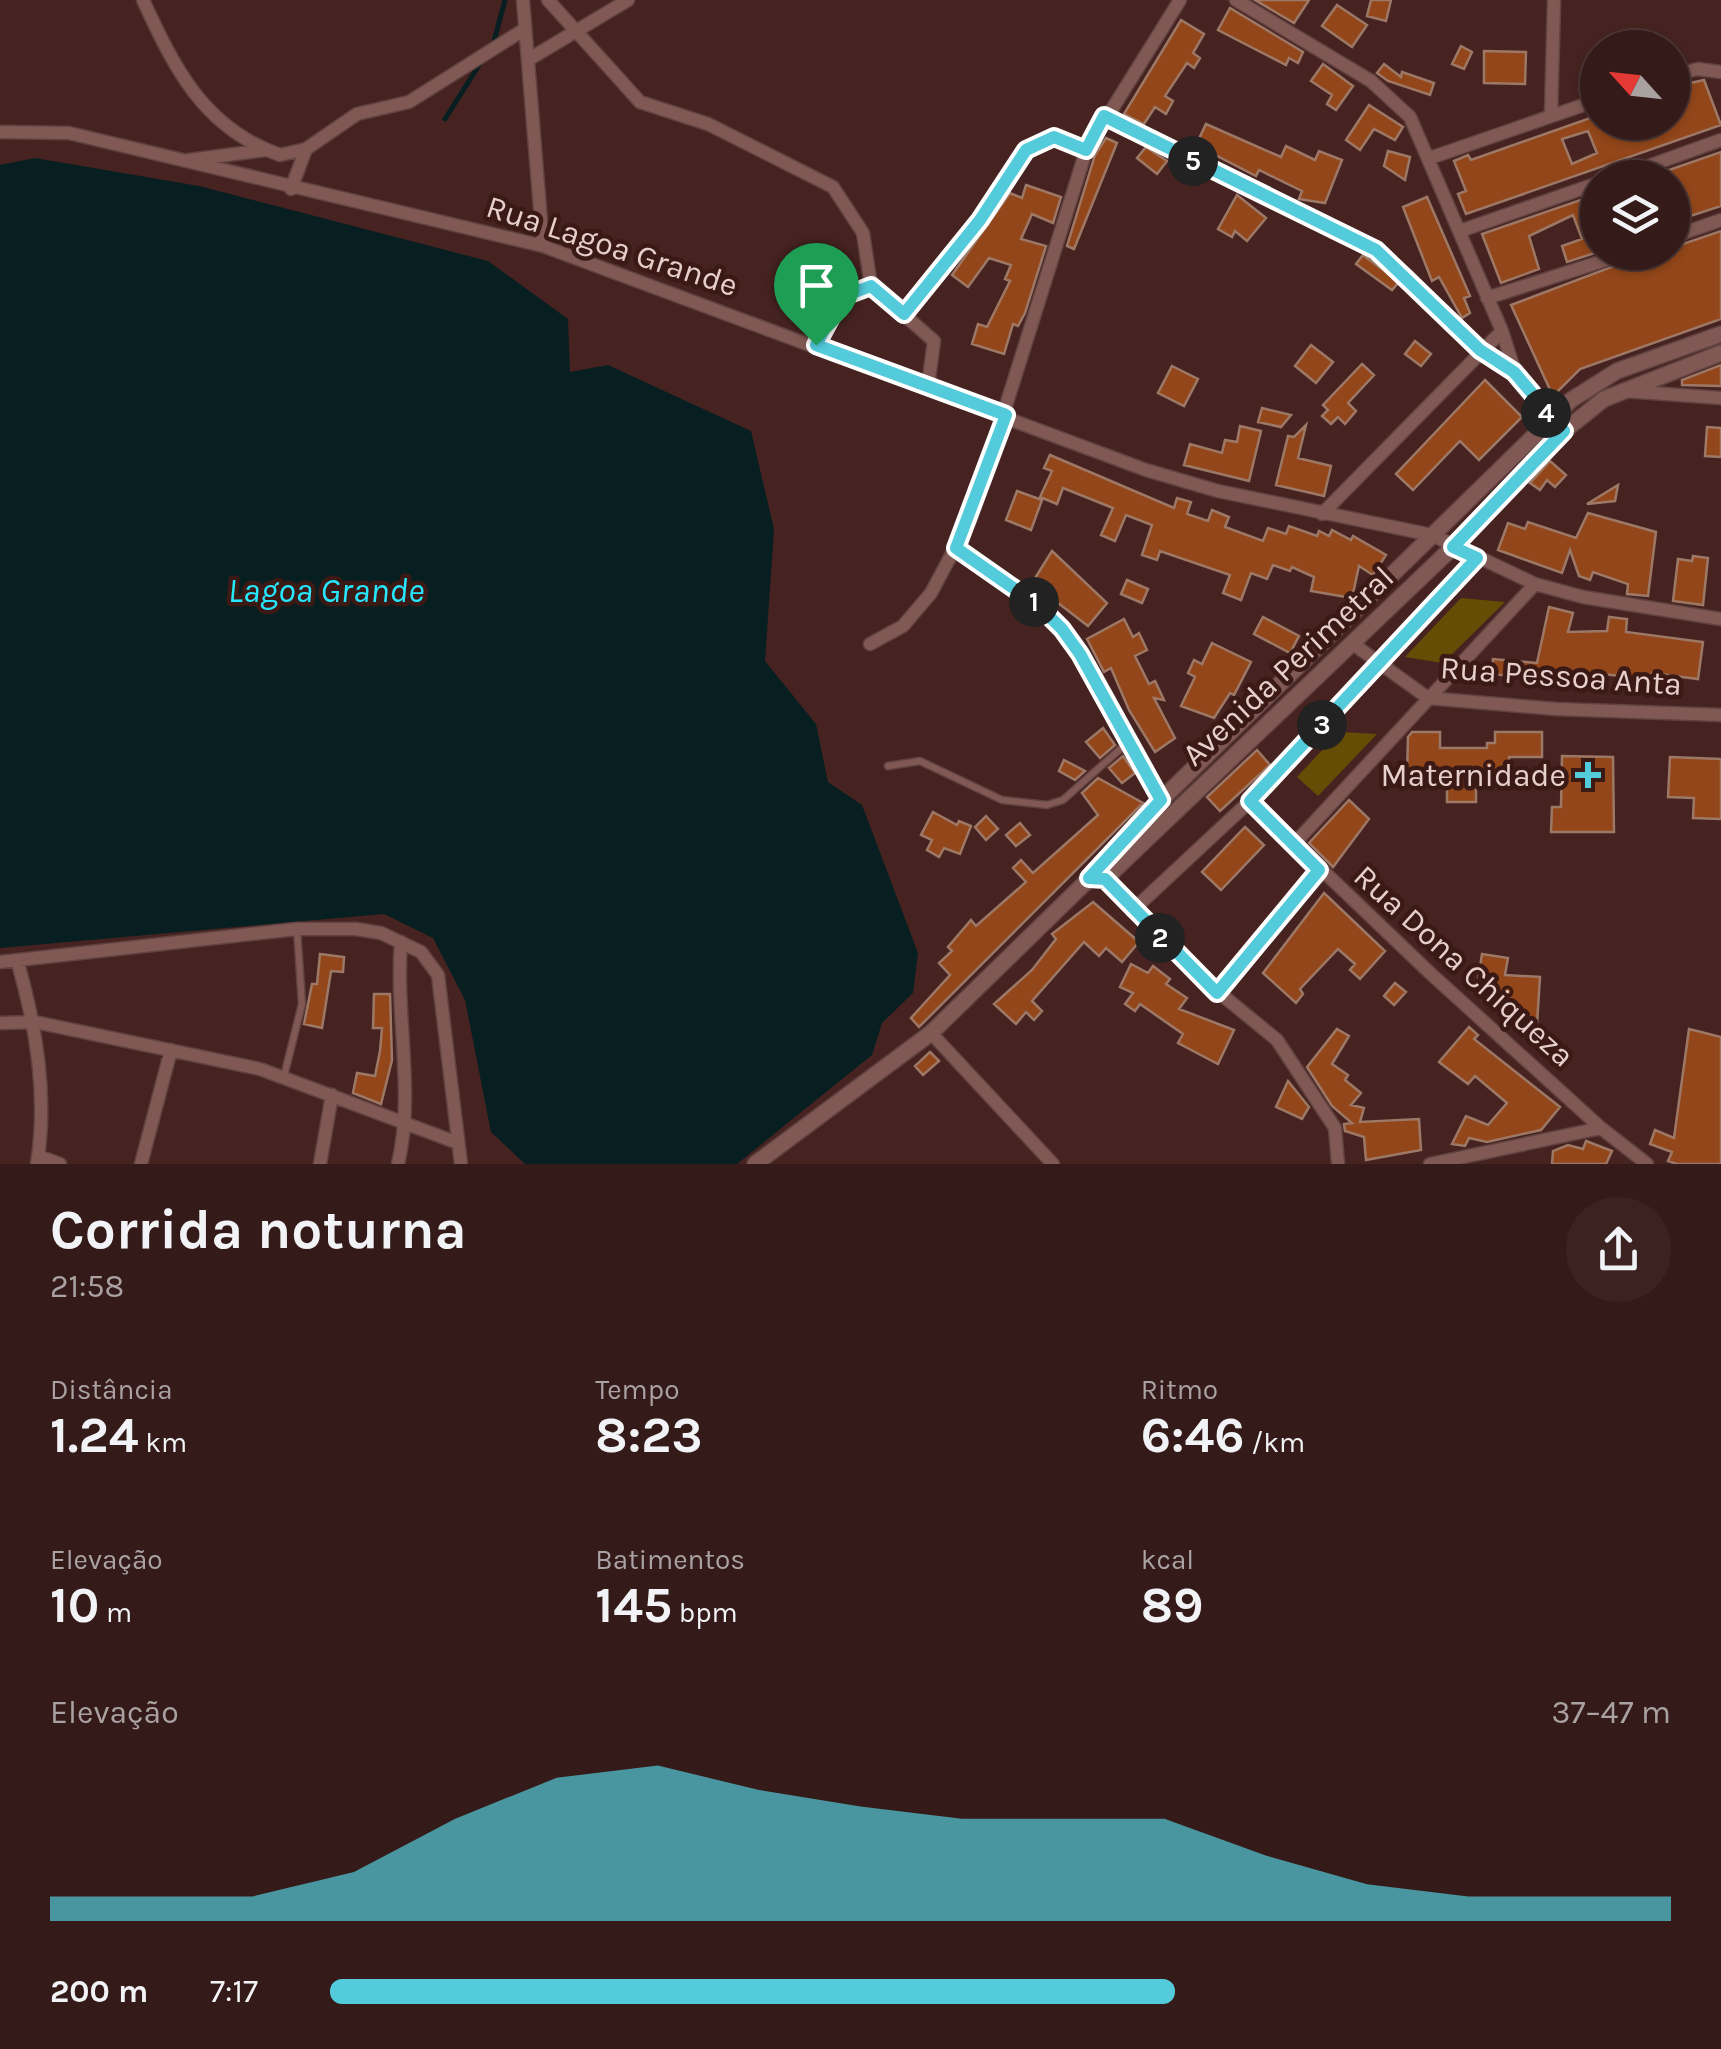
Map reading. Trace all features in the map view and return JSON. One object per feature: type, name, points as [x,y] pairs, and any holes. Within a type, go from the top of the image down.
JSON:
[{"type":"street","points":[[142,0],[188,88],[224,122],[280,155],[306,149],[358,114],[398,107],[525,29]]},
{"type":"street","points":[[523,0],[531,58],[530,110],[543,246]]},
{"type":"street","points":[[548,0],[640,102],[708,124],[833,187],[863,233],[871,286],[934,341],[928,386]]},
{"type":"street","points":[[531,58],[628,0]]},
{"type":"street","points":[[870,644],[904,626],[930,593],[956,548],[1006,415],[1086,150],[1180,0]]},
{"type":"street","points":[[1236,0],[1371,82],[1410,117],[1502,331],[1514,372]]},
{"type":"street","points":[[1550,116],[1554,0]]},
{"type":"street","points":[[1690,71],[1721,72]]},
{"type":"street","points":[[1430,158],[1580,106]]},
{"type":"street","points":[[1104,116],[1376,250],[1480,350],[1514,372],[1564,431]]},
{"type":"street","name":"Rua Lagoa Grande","points":[[0,132],[69,133],[543,246],[1146,470],[1322,514],[1432,535],[1535,584],[1625,606],[1721,620]]},
{"type":"street","points":[[904,314],[980,220],[1026,150],[1054,137],[1086,150]]},
{"type":"street","points":[[1665,160],[1721,140]]},
{"type":"street","points":[[291,188],[306,149]]},
{"type":"street","points":[[182,161],[266,150]]},
{"type":"street","points":[[1460,231],[1580,190]]},
{"type":"street","points":[[1690,231],[1721,220]]},
{"type":"street","points":[[1487,298],[1580,268]]},
{"type":"street","points":[[816,345],[842,297],[871,286]]},
{"type":"street","points":[[1322,514],[1502,331]]},
{"type":"street","name":"Avenida Perimetral","points":[[1097,879],[1432,535],[1552,419],[1600,379],[1721,334]]},
{"type":"street","name":"Avenida Perimetral","points":[[1097,879],[1161,800],[1215,760],[1353,644],[1564,431],[1621,391],[1721,353]]},
{"type":"street","points":[[1621,391],[1721,398]]},
{"type":"street","points":[[956,548],[1039,606],[1062,629],[1080,654],[1161,800]]},
{"type":"street","points":[[1132,911],[1250,801],[1477,558]]},
{"type":"street","points":[[1294,845],[1535,584]]},
{"type":"street","name":"Rua Pessoa Anta","points":[[1353,644],[1428,698],[1556,709],[1721,715]]},
{"type":"street","name":"Rua Dona Chiqueza","points":[[1250,801],[1319,870],[1601,1128],[1647,1164]]},
{"type":"street","points":[[1217,993],[1319,870]]},
{"type":"street","points":[[754,1164],[931,1033],[1097,879],[1217,993],[1261,1023],[1288,1054],[1335,1128],[1338,1164]]},
{"type":"street","points":[[0,962],[296,930],[356,929],[401,942],[422,952],[438,975],[461,1164]]},
{"type":"street","points":[[398,1164],[407,1121],[401,942]]},
{"type":"street","points":[[17,960],[35,1022],[40,1096],[38,1160],[60,1164]]},
{"type":"street","points":[[0,1023],[35,1022],[284,1076],[458,1143]]},
{"type":"street","points":[[931,1033],[1053,1164]]},
{"type":"street","points":[[141,1164],[171,1050]]},
{"type":"street","points":[[320,1164],[332,1095]]},
{"type":"street","points":[[1430,1164],[1601,1128]]},
{"type":"lane","points":[[888,766],[920,761],[1002,800],[1048,805],[1064,800],[1127,743]]},
{"type":"lane","points":[[284,1076],[302,1004],[296,930]]},
{"type":"shaded area","points":[[1461,598],[1505,602],[1443,663],[1405,657]]},
{"type":"shaded area","points":[[1339,732],[1377,734],[1318,796],[1297,777]]},
{"type":"water","name":"Lagoa Grande","points":[[35,158],[199,186],[488,261],[568,319],[570,372],[608,365],[751,431],[774,529],[765,661],[816,724],[828,782],[862,805],[918,953],[913,993],[882,1023],[872,1055],[737,1164],[525,1164],[491,1132],[465,1000],[433,938],[384,914],[0,948],[0,165]]},
{"type":"building","points":[[1255,0],[1309,0],[1294,23]]},
{"type":"building","points":[[1371,0],[1391,0],[1386,21],[1367,16]]},
{"type":"building","points":[[1337,5],[1367,25],[1352,47],[1322,26]]},
{"type":"building","points":[[1230,8],[1303,52],[1298,63],[1289,58],[1286,65],[1218,30]]},
{"type":"building","points":[[1181,20],[1204,34],[1193,53],[1200,58],[1194,68],[1187,63],[1165,96],[1173,101],[1166,114],[1155,107],[1144,124],[1124,114]]},
{"type":"building","points":[[1461,46],[1472,52],[1464,69],[1452,64]]},
{"type":"building","points":[[1484,51],[1526,52],[1525,84],[1484,83]]},
{"type":"building","points":[[1323,64],[1353,86],[1336,110],[1327,104],[1332,95],[1311,81]]},
{"type":"building","points":[[1384,64],[1401,77],[1402,72],[1434,83],[1430,95],[1388,81],[1377,73]]},
{"type":"building","points":[[1704,80],[1721,125],[1690,136],[1690,83]]},
{"type":"building","points":[[1369,105],[1403,127],[1395,140],[1374,129],[1360,150],[1346,140]]},
{"type":"building","points":[[1580,122],[1580,133],[1562,139],[1572,164],[1580,160],[1580,174],[1466,214],[1458,194],[1466,191],[1454,161],[1468,155],[1471,160]]},
{"type":"building","points":[[1206,124],[1281,157],[1286,146],[1315,160],[1319,151],[1342,160],[1325,203],[1299,199],[1302,191],[1259,170],[1256,176],[1196,145]]},
{"type":"building","points":[[1106,138],[1117,143],[1074,249],[1067,246],[1095,155]]},
{"type":"building","points":[[1592,140],[1678,140],[1621,160],[1581,160],[1597,153]]},
{"type":"building","points":[[1146,147],[1167,161],[1157,174],[1137,158]]},
{"type":"building","points":[[1388,151],[1410,157],[1405,180],[1384,166]]},
{"type":"building","points":[[1721,152],[1721,206],[1690,216],[1690,163]]},
{"type":"building","points":[[1026,185],[1061,197],[1053,223],[1032,214],[1021,239],[1046,246],[1025,313],[1018,326],[1013,324],[1004,354],[972,344],[978,324],[987,327],[1010,281],[1005,279],[1011,265],[989,258],[968,287],[952,275],[1010,193],[1022,198]]},
{"type":"building","points":[[1237,195],[1266,218],[1247,241],[1235,231],[1232,237],[1218,229]]},
{"type":"building","points":[[1427,197],[1470,296],[1464,298],[1470,313],[1462,318],[1439,277],[1432,281],[1403,207]]},
{"type":"building","points":[[1580,200],[1580,234],[1573,215],[1529,236],[1539,269],[1501,283],[1482,234]]},
{"type":"building","points":[[1721,231],[1721,319],[1580,369],[1553,396],[1511,305],[1603,270],[1690,270],[1690,242]]},
{"type":"building","points":[[1580,240],[1580,258],[1567,262],[1562,246]]},
{"type":"building","points":[[1363,255],[1399,282],[1392,290],[1356,264]]},
{"type":"building","points":[[1415,341],[1431,354],[1421,366],[1405,354]]},
{"type":"building","points":[[1311,345],[1333,362],[1316,383],[1295,366]]},
{"type":"building","points":[[1362,364],[1374,375],[1348,403],[1356,411],[1345,424],[1338,417],[1331,424],[1322,416],[1328,410],[1323,405]]},
{"type":"building","points":[[1721,365],[1721,386],[1682,385],[1682,380]]},
{"type":"building","points":[[1172,366],[1198,379],[1184,406],[1158,393]]},
{"type":"building","points":[[1485,380],[1522,417],[1479,460],[1460,441],[1413,490],[1396,474]]},
{"type":"building","points":[[1262,408],[1291,415],[1281,427],[1258,422]]},
{"type":"building","points":[[1306,425],[1298,458],[1331,466],[1324,496],[1276,485],[1288,436],[1294,437]]},
{"type":"building","points":[[1240,426],[1261,431],[1249,481],[1184,465],[1190,444],[1222,453],[1225,440],[1237,442]]},
{"type":"building","points":[[1707,427],[1721,428],[1721,457],[1705,456]]},
{"type":"building","points":[[1050,455],[1174,508],[1177,498],[1191,502],[1187,514],[1208,521],[1212,510],[1229,517],[1225,527],[1263,541],[1268,528],[1286,534],[1289,526],[1317,536],[1319,531],[1329,536],[1332,530],[1351,540],[1353,536],[1386,555],[1373,575],[1359,566],[1352,598],[1311,591],[1314,577],[1292,567],[1290,571],[1273,565],[1267,579],[1251,573],[1241,600],[1223,593],[1230,575],[1160,551],[1157,560],[1142,555],[1152,525],[1126,515],[1115,541],[1101,535],[1113,508],[1063,488],[1057,504],[1040,497],[1052,471],[1044,468]]},
{"type":"building","points":[[1550,461],[1566,475],[1555,487],[1547,480],[1540,490],[1530,483]]},
{"type":"building","points":[[1618,485],[1615,501],[1587,504]]},
{"type":"building","points":[[1017,491],[1042,500],[1031,530],[1006,520]]},
{"type":"building","points":[[1588,513],[1656,532],[1648,596],[1627,594],[1628,584],[1593,572],[1590,580],[1579,576],[1570,550],[1562,573],[1498,550],[1508,523],[1525,529],[1528,522],[1576,538]]},
{"type":"building","points":[[1052,551],[1107,603],[1088,626],[1032,583]]},
{"type":"building","points":[[1693,556],[1708,558],[1703,605],[1673,601],[1678,559],[1692,561]]},
{"type":"building","points":[[1127,580],[1148,589],[1142,603],[1121,594]]},
{"type":"building","points":[[1549,607],[1573,613],[1568,632],[1607,631],[1609,617],[1627,619],[1626,632],[1703,642],[1698,679],[1652,673],[1650,689],[1628,686],[1629,677],[1603,674],[1602,683],[1591,682],[1591,676],[1549,671],[1547,680],[1492,674],[1493,659],[1537,663]]},
{"type":"building","points":[[1263,617],[1299,636],[1290,653],[1254,634]]},
{"type":"building","points":[[1124,619],[1133,637],[1139,633],[1147,650],[1135,656],[1149,684],[1155,681],[1164,700],[1154,698],[1175,738],[1155,752],[1129,710],[1111,668],[1104,672],[1087,639]]},
{"type":"building","points":[[1212,643],[1251,662],[1234,695],[1230,693],[1214,718],[1181,706],[1195,677],[1188,673],[1194,660],[1202,664]]},
{"type":"building","points":[[1103,728],[1115,745],[1100,758],[1086,742]]},
{"type":"building","points":[[1412,732],[1440,732],[1440,748],[1487,748],[1487,743],[1495,743],[1495,732],[1542,732],[1542,757],[1509,757],[1509,775],[1476,776],[1476,802],[1447,802],[1447,774],[1407,773],[1408,737]]},
{"type":"building","points":[[1257,750],[1270,765],[1220,811],[1207,797]]},
{"type":"building","points":[[1123,756],[1135,773],[1122,783],[1109,768]]},
{"type":"building","points":[[1562,756],[1613,757],[1614,832],[1551,832],[1552,807],[1561,807]]},
{"type":"building","points":[[1670,757],[1721,759],[1721,819],[1693,818],[1694,798],[1668,797]]},
{"type":"building","points":[[1064,760],[1085,771],[1075,780],[1059,771]]},
{"type":"building","points":[[1098,778],[1143,803],[919,1027],[911,1018],[950,975],[939,963],[952,951],[948,947],[971,920],[976,926],[1026,882],[1013,868],[1021,860],[1033,873],[1098,815],[1082,793]]},
{"type":"building","points":[[1349,800],[1369,819],[1333,867],[1309,843]]},
{"type":"building","points":[[933,812],[957,825],[959,821],[971,826],[960,854],[944,848],[939,857],[927,850],[932,840],[921,835]]},
{"type":"building","points":[[986,816],[998,829],[986,840],[975,827]]},
{"type":"building","points":[[1020,823],[1030,835],[1016,846],[1006,835]]},
{"type":"building","points":[[1245,827],[1264,845],[1221,890],[1202,872]]},
{"type":"building","points":[[1324,893],[1385,951],[1360,979],[1350,970],[1355,964],[1338,949],[1300,989],[1303,994],[1296,1003],[1263,973]]},
{"type":"building","points":[[1093,902],[1139,942],[1122,962],[1106,948],[1099,956],[1084,942],[1032,1001],[1042,1011],[1034,1020],[1026,1012],[1016,1024],[994,1004],[1032,970],[1056,939],[1052,934]]},
{"type":"building","points":[[320,954],[344,957],[343,972],[331,971],[322,1028],[304,1024],[312,984],[317,984]]},
{"type":"building","points":[[1482,954],[1508,958],[1505,975],[1540,977],[1537,1024],[1517,1023],[1518,1007],[1483,1001],[1484,994],[1476,993]]},
{"type":"building","points":[[1131,964],[1148,973],[1153,966],[1170,979],[1166,984],[1187,998],[1179,1009],[1234,1030],[1218,1064],[1178,1043],[1183,1034],[1140,1004],[1135,1011],[1125,1004],[1133,993],[1120,987]]},
{"type":"building","points":[[1395,983],[1406,992],[1394,1005],[1384,996]]},
{"type":"building","points":[[374,994],[390,994],[392,1060],[381,1104],[353,1093],[357,1073],[375,1076],[382,1028],[373,1028]]},
{"type":"building","points":[[1469,1027],[1478,1035],[1474,1039],[1560,1107],[1541,1130],[1487,1142],[1469,1138],[1465,1146],[1452,1144],[1466,1116],[1488,1125],[1507,1103],[1475,1076],[1468,1084],[1439,1062]]},
{"type":"building","points":[[1337,1029],[1349,1036],[1332,1064],[1348,1075],[1345,1080],[1361,1093],[1351,1105],[1364,1108],[1360,1122],[1419,1119],[1421,1150],[1366,1160],[1364,1137],[1345,1131],[1344,1124],[1352,1123],[1332,1106],[1307,1067]]},
{"type":"building","points":[[1689,1029],[1721,1037],[1721,1164],[1677,1164],[1668,1161],[1672,1152],[1650,1144],[1655,1130],[1674,1138]]},
{"type":"building","points":[[930,1052],[939,1061],[923,1075],[915,1066]]},
{"type":"building","points":[[1288,1081],[1309,1107],[1302,1119],[1276,1107]]},
{"type":"building","points":[[1586,1141],[1612,1151],[1606,1164],[1552,1164],[1553,1151],[1568,1145],[1583,1149]]},
{"type":"waterway","points":[[493,45],[505,0]]},
{"type":"waterway","points":[[445,119],[481,62]]},
{"type":"place","name":"Maternidade","points":[[1588,775]]},
{"type":"route","points":[[1104,116],[1376,250],[1408,276],[1480,350],[1514,372],[1564,431],[1453,547],[1477,558],[1250,801],[1319,870],[1217,993],[1168,948],[1105,879],[1089,878],[1161,800],[1080,654],[1039,606],[956,548],[970,520],[1006,415],[816,345],[842,297],[871,286],[904,314],[980,220],[1026,150],[1054,137],[1086,150],[1104,116]]}]
